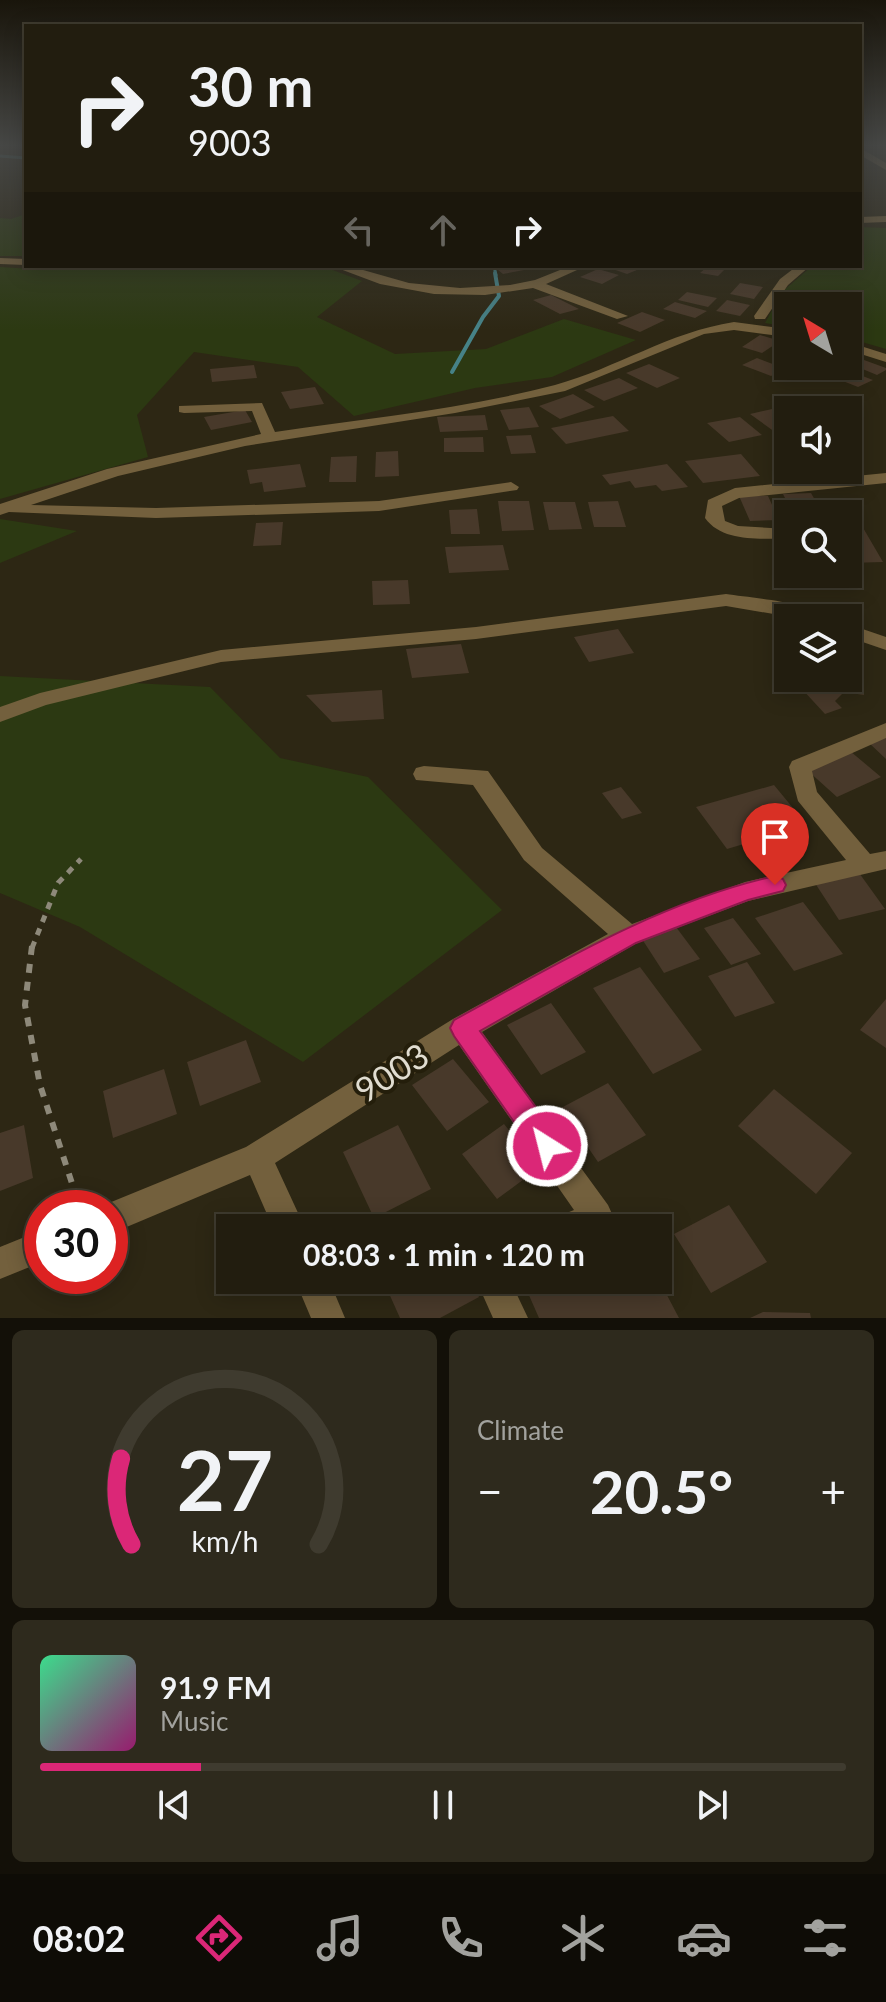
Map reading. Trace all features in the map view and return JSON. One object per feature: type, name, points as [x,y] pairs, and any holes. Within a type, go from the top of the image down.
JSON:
[{"type":"street","points":[[862,220],[886,219]]},
{"type":"street","points":[[0,261],[24,262]]},
{"type":"street","points":[[343,268],[425,288],[496,290],[534,284],[575,268]]},
{"type":"street","points":[[760,316],[784,282],[802,268]]},
{"type":"street","points":[[534,284],[622,316]]},
{"type":"street","points":[[511,487],[379,506],[156,513],[0,510],[113,472],[270,437],[455,409],[560,388],[701,331],[734,326],[774,331]]},
{"type":"street","points":[[862,350],[886,358]]},
{"type":"street","points":[[184,409],[257,406],[270,437]]},
{"type":"street","points":[[774,533],[728,529],[714,518],[714,504],[735,493],[886,478]]},
{"type":"street","points":[[0,715],[40,700],[221,656],[476,633],[726,600],[774,608]]},
{"type":"street","points":[[862,635],[886,644]]},
{"type":"street","points":[[876,862],[806,795],[800,767],[886,730]]},
{"type":"street","points":[[424,774],[480,777],[533,854],[628,936]]},
{"type":"street","name":"9003","points":[[128,1211],[257,1157],[463,1028],[628,936],[745,892],[876,862]]},
{"type":"street","points":[[463,1028],[596,1214]]},
{"type":"street","points":[[257,1157],[283,1214]]},
{"type":"street","points":[[0,1263],[24,1253]]},
{"type":"street","points":[[318,1294],[328,1318]]},
{"type":"street","points":[[500,1294],[511,1318]]},
{"type":"path","points":[[74,1190],[40,1085],[25,1005],[32,947],[58,883],[81,859]]},
{"type":"green space","points":[[24,215],[24,256],[0,256],[0,218],[11,219]]},
{"type":"green space","points":[[862,227],[886,228],[886,349],[862,342],[862,292],[782,292],[810,268],[862,268]]},
{"type":"green space","points":[[0,267],[47,270],[327,268],[362,281],[317,317],[395,354],[486,349],[564,319],[636,340],[552,377],[475,388],[354,416],[298,367],[194,352],[137,415],[148,457],[0,499]]},
{"type":"green space","points":[[774,307],[774,325],[765,323]]},
{"type":"green space","points":[[0,519],[77,531],[0,563]]},
{"type":"green space","points":[[0,676],[210,687],[280,758],[368,777],[502,910],[303,1062],[80,927],[0,893]]},
{"type":"building","points":[[496,268],[524,270],[503,274]]},
{"type":"building","points":[[610,268],[642,268],[627,274]]},
{"type":"building","points":[[706,268],[726,268],[718,276],[700,273]]},
{"type":"building","points":[[598,269],[619,275],[602,284],[580,277]]},
{"type":"building","points":[[740,283],[763,287],[754,299],[730,294]]},
{"type":"building","points":[[687,292],[717,298],[708,307],[678,300]]},
{"type":"building","points":[[551,295],[579,309],[560,314],[533,300]]},
{"type":"building","points":[[727,300],[750,305],[740,316],[716,311]]},
{"type":"building","points":[[675,302],[707,311],[695,318],[663,309]]},
{"type":"building","points":[[642,312],[665,320],[640,332],[617,323]]},
{"type":"building","points":[[760,335],[774,339],[774,345],[762,353],[742,347]]},
{"type":"building","points":[[757,358],[774,364],[774,375],[771,376],[742,365]]},
{"type":"building","points":[[862,359],[886,368],[877,375],[862,369]]},
{"type":"building","points":[[649,364],[680,378],[657,388],[626,373]]},
{"type":"building","points":[[254,365],[257,378],[212,382],[210,369]]},
{"type":"building","points":[[862,376],[873,380],[858,387],[840,380],[862,380]]},
{"type":"building","points":[[619,378],[638,388],[604,401],[584,390]]},
{"type":"building","points":[[315,387],[324,404],[290,409],[281,392]]},
{"type":"building","points":[[573,394],[595,407],[560,419],[539,406]]},
{"type":"building","points":[[529,407],[539,427],[509,430],[500,410]]},
{"type":"building","points":[[774,409],[774,431],[750,414]]},
{"type":"building","points":[[245,410],[252,422],[211,430],[204,417]]},
{"type":"building","points":[[485,415],[488,430],[440,432],[437,417]]},
{"type":"building","points":[[613,416],[629,431],[566,444],[551,428]]},
{"type":"building","points":[[740,417],[762,435],[729,442],[707,423]]},
{"type":"building","points":[[531,435],[536,453],[511,454],[506,436]]},
{"type":"building","points":[[483,437],[484,452],[444,452],[444,438]]},
{"type":"building","points":[[398,451],[399,476],[375,477],[376,452]]},
{"type":"building","points":[[741,454],[760,476],[703,483],[685,461]]},
{"type":"building","points":[[357,456],[356,482],[329,482],[331,457]]},
{"type":"building","points":[[300,464],[306,487],[264,492],[262,482],[250,484],[247,470]]},
{"type":"building","points":[[667,464],[688,487],[662,491],[656,485],[635,488],[630,481],[610,485],[602,475]]},
{"type":"building","points":[[811,493],[815,500],[786,500],[783,494]]},
{"type":"building","points":[[739,496],[768,496],[774,509],[774,520],[750,521]]},
{"type":"building","points":[[498,501],[529,501],[534,530],[502,531]]},
{"type":"building","points":[[618,501],[626,527],[594,527],[588,502]]},
{"type":"building","points":[[543,502],[575,502],[582,529],[549,530]]},
{"type":"building","points":[[477,509],[480,534],[451,534],[449,510]]},
{"type":"building","points":[[283,522],[281,545],[253,546],[256,523]]},
{"type":"building","points":[[862,526],[883,562],[862,563]]},
{"type":"building","points":[[503,545],[509,570],[449,573],[445,547]]},
{"type":"building","points":[[408,580],[410,604],[373,605],[372,581]]},
{"type":"building","points":[[618,629],[634,653],[589,662],[574,637]]},
{"type":"building","points":[[461,644],[469,673],[412,678],[406,649]]},
{"type":"building","points":[[382,690],[384,719],[332,722],[306,695]]},
{"type":"building","points":[[805,692],[844,692],[835,701],[842,708],[825,714]]},
{"type":"building","points":[[886,735],[886,759],[867,741]]},
{"type":"building","points":[[850,751],[881,777],[837,797],[807,770]]},
{"type":"building","points":[[774,785],[807,825],[727,849],[696,807]]},
{"type":"building","points":[[621,787],[642,813],[622,819],[602,793]]},
{"type":"building","points":[[857,870],[885,909],[839,920],[813,880]]},
{"type":"building","points":[[803,902],[843,954],[794,971],[755,918]]},
{"type":"building","points":[[733,918],[761,954],[731,965],[704,928]]},
{"type":"building","points":[[676,927],[700,959],[664,973],[642,939]]},
{"type":"building","points":[[747,962],[775,1003],[735,1017],[708,976]]},
{"type":"building","points":[[640,967],[702,1050],[653,1074],[593,988]]},
{"type":"building","points":[[886,999],[886,1048],[860,1030]]},
{"type":"building","points":[[551,1003],[586,1052],[541,1075],[507,1025]]},
{"type":"building","points":[[246,1040],[261,1082],[200,1106],[187,1062]]},
{"type":"building","points":[[453,1059],[489,1102],[447,1131],[412,1085]]},
{"type":"building","points":[[164,1069],[177,1114],[113,1138],[103,1091]]},
{"type":"building","points":[[608,1083],[646,1135],[598,1162],[561,1108]]},
{"type":"building","points":[[774,1089],[852,1153],[816,1194],[738,1126]]},
{"type":"building","points":[[504,1124],[539,1168],[497,1199],[462,1154]]},
{"type":"building","points":[[24,1125],[33,1178],[0,1191],[0,1133]]},
{"type":"building","points":[[398,1125],[431,1189],[382,1214],[372,1214],[343,1152]]},
{"type":"building","points":[[729,1205],[767,1262],[711,1293],[674,1234]]},
{"type":"building","points":[[389,1294],[477,1294],[479,1297],[440,1318],[400,1318]]},
{"type":"building","points":[[528,1294],[666,1294],[679,1318],[539,1318]]},
{"type":"building","points":[[763,1312],[810,1313],[811,1318],[750,1318]]},
{"type":"waterway","points":[[494,268],[496,275]]},
{"type":"waterway","points":[[452,372],[483,317],[499,296],[495,273]]},
{"type":"route","points":[[547,1146],[463,1028],[542,981],[628,936],[745,892],[775,885]]}]
